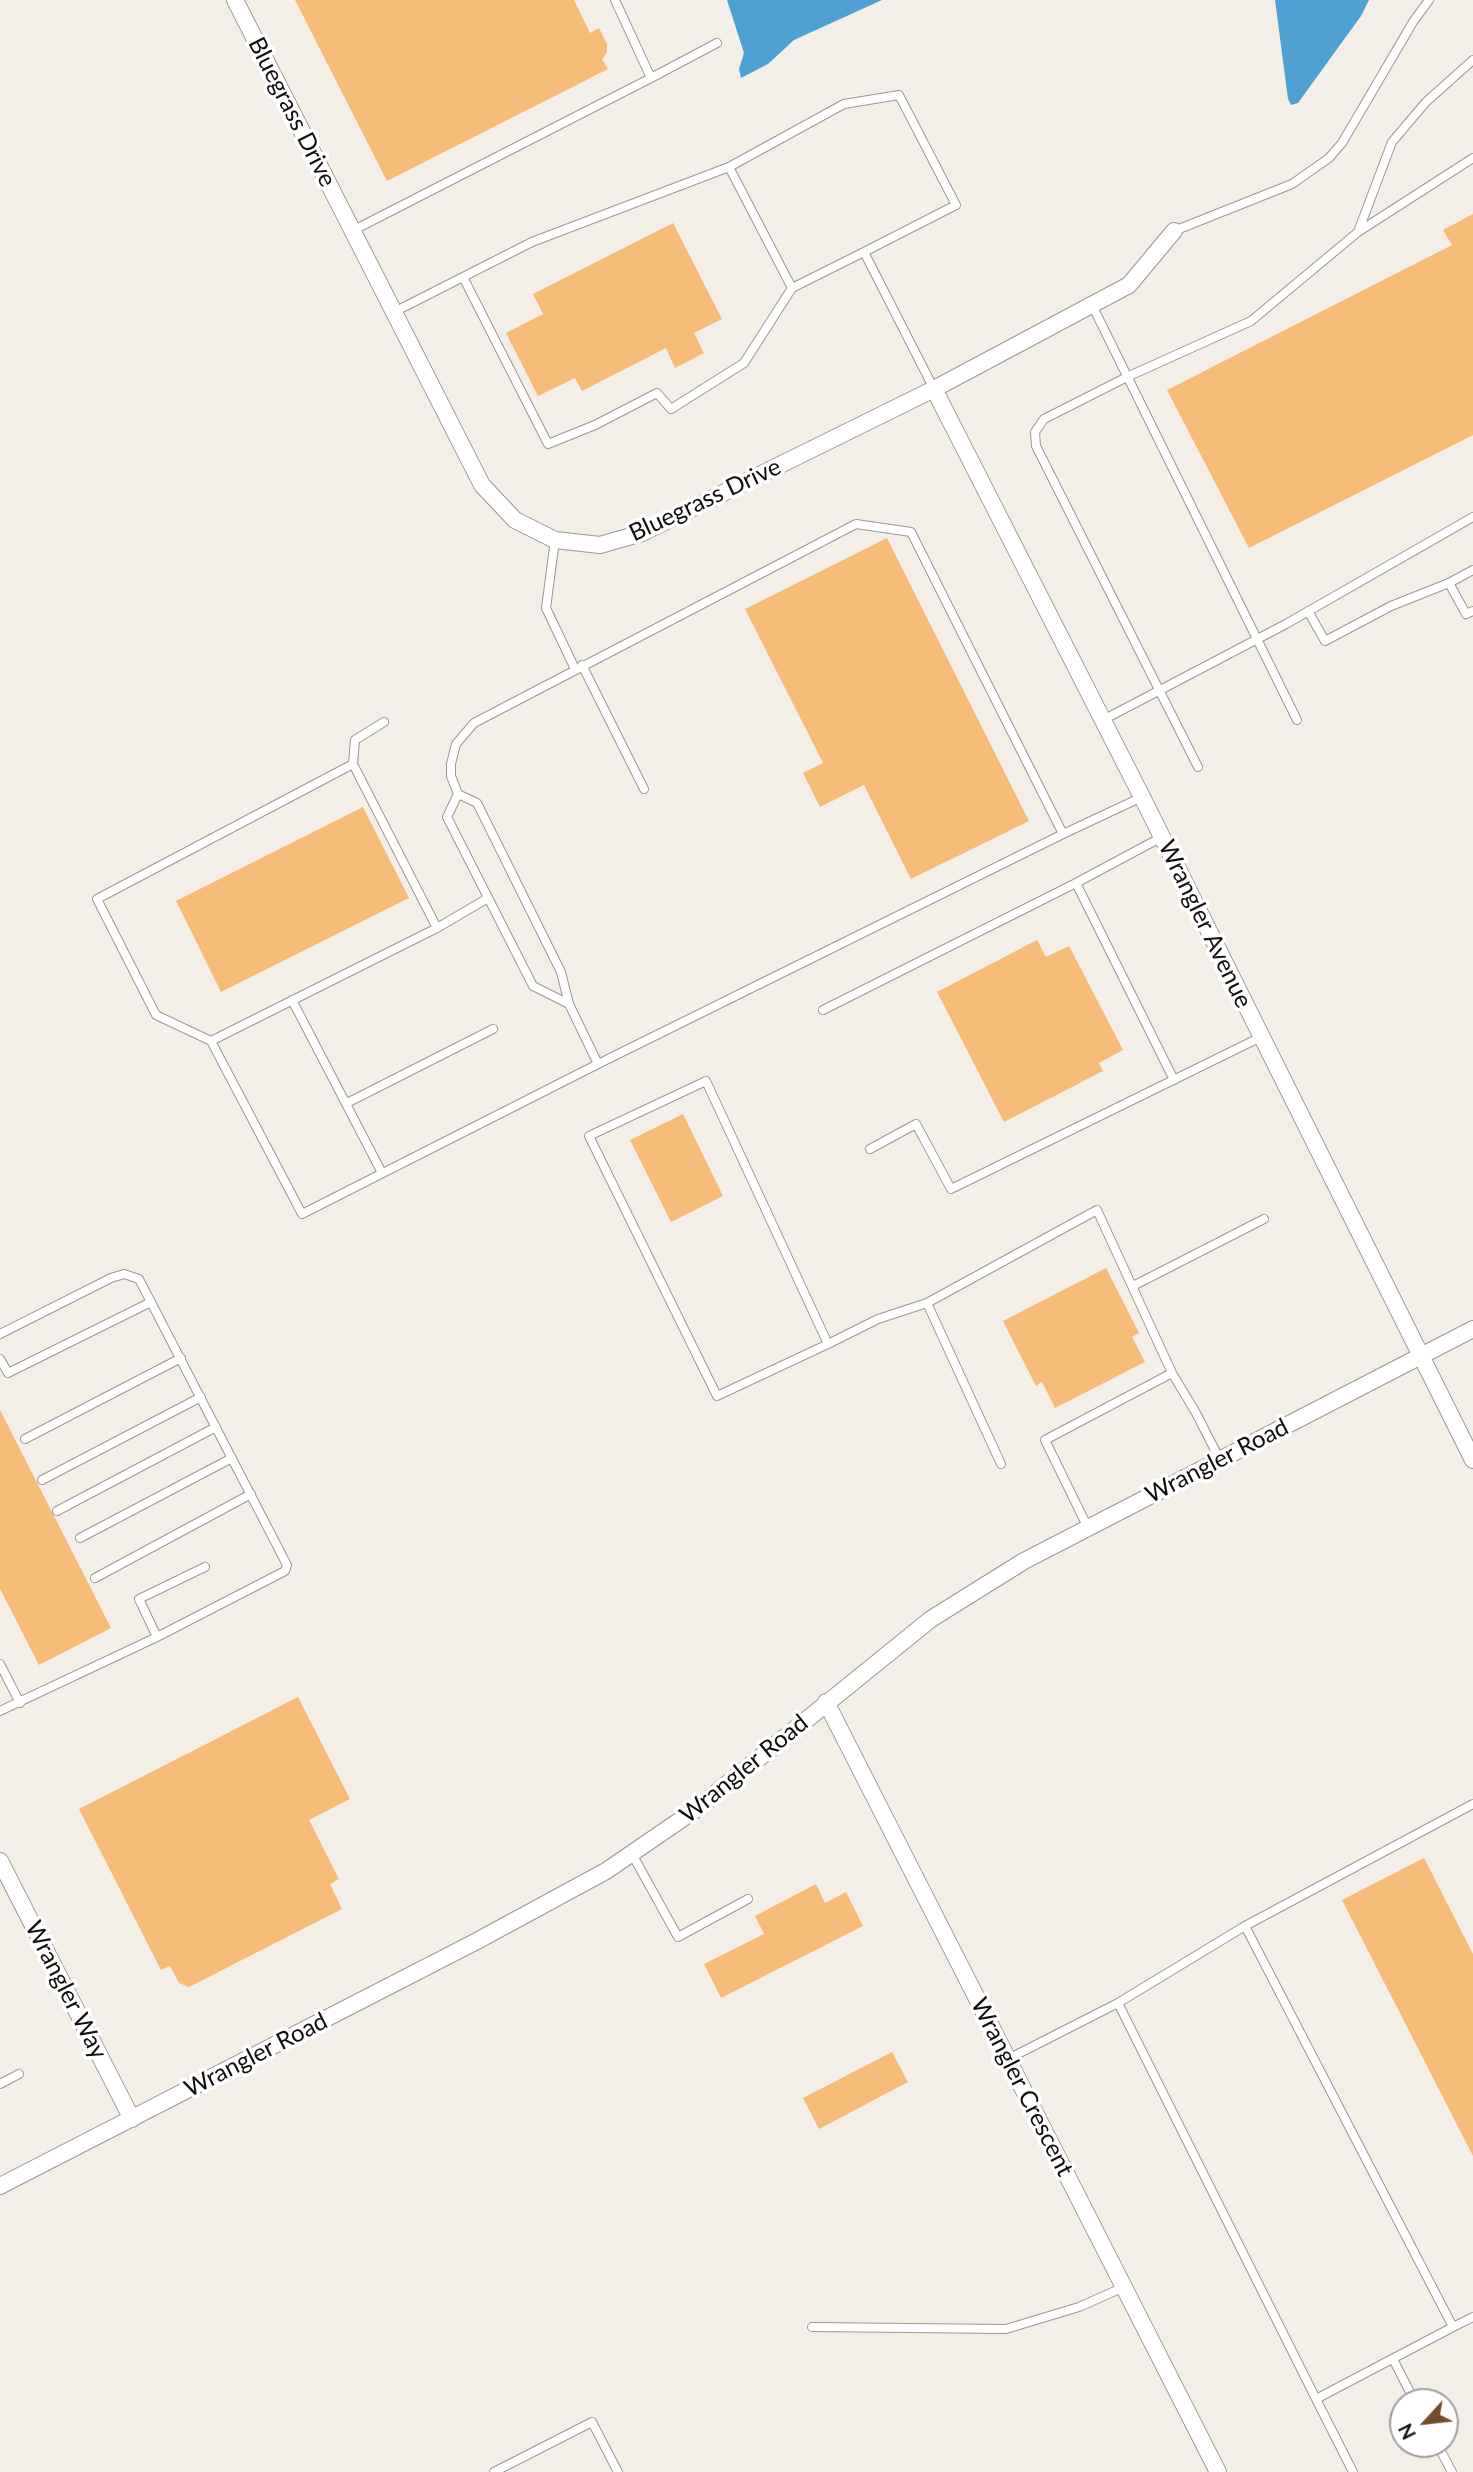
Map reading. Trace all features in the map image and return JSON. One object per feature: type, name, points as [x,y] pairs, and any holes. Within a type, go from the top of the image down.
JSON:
[{"type":"street","name":"Bluegrass Drive","points":[[235,0],[482,485],[515,520],[555,540],[600,545],[642,533],[934,389],[1129,285],[1174,231]]},
{"type":"street","name":"Wrangler Avenue","points":[[934,389],[1142,797],[1473,1460]]},
{"type":"street","name":"Wrangler Road","points":[[0,2186],[487,1936],[606,1871],[695,1810],[931,1619],[1024,1562],[1473,1329]]},
{"type":"street","name":"Wrangler Crescent","points":[[827,1702],[1218,2472]]},
{"type":"street","name":"Wrangler Way","points":[[0,1861],[132,2119]]},
{"type":"lane","points":[[615,0],[650,78]]},
{"type":"lane","points":[[1174,231],[1292,184],[1329,158],[1342,143],[1413,22],[1429,0]]},
{"type":"lane","points":[[352,231],[717,43]]},
{"type":"lane","points":[[1358,232],[1392,142],[1426,102],[1473,61]]},
{"type":"lane","points":[[394,312],[463,277],[532,242],[729,167],[844,104],[898,95],[956,205],[792,288],[744,363],[671,409],[657,393],[595,425],[548,444],[463,277]]},
{"type":"lane","points":[[1198,767],[1036,446],[1035,432],[1044,419],[1127,377],[1251,321],[1358,232],[1473,158]]},
{"type":"lane","points":[[729,167],[792,288]]},
{"type":"lane","points":[[864,252],[934,389]]},
{"type":"lane","points":[[1092,305],[1297,720]]},
{"type":"lane","points":[[1103,720],[1257,640],[1473,517]]},
{"type":"lane","points":[[598,1064],[569,1003],[561,972],[477,803],[458,794],[451,776],[456,744],[474,723],[856,524],[911,532],[1063,834]]},
{"type":"lane","points":[[555,540],[546,608],[644,789]]},
{"type":"lane","points":[[1308,611],[1325,641],[1391,606],[1449,583],[1473,570]]},
{"type":"lane","points":[[1449,583],[1466,614],[1473,611]]},
{"type":"lane","points":[[384,722],[355,740],[353,764],[437,928]]},
{"type":"lane","points":[[353,764],[97,899],[156,1015],[211,1041],[302,1214],[598,1064],[1142,797]]},
{"type":"lane","points":[[458,794],[447,817],[533,986],[569,1003]]},
{"type":"lane","points":[[823,1010],[1162,837]]},
{"type":"lane","points":[[1076,883],[1174,1080]]},
{"type":"lane","points":[[211,1041],[437,928],[488,898]]},
{"type":"lane","points":[[292,1000],[382,1173]]},
{"type":"lane","points":[[347,1103],[493,1030]]},
{"type":"lane","points":[[870,1149],[916,1124],[951,1189],[1261,1037]]},
{"type":"lane","points":[[828,1344],[706,1081],[589,1136],[717,1396],[828,1344],[878,1319],[927,1303],[1097,1210],[1172,1373],[1220,1460]]},
{"type":"lane","points":[[1133,1286],[1264,1219]]},
{"type":"lane","points":[[0,1334],[111,1278],[124,1274],[139,1279],[287,1565],[285,1571],[158,1637],[0,1711]]},
{"type":"lane","points":[[0,1359],[8,1373],[151,1301]]},
{"type":"lane","points":[[927,1303],[1001,1464]]},
{"type":"lane","points":[[25,1439],[181,1358]]},
{"type":"lane","points":[[1088,1528],[1045,1440],[1172,1373]]},
{"type":"lane","points":[[42,1480],[201,1397]]},
{"type":"lane","points":[[57,1511],[216,1427]]},
{"type":"lane","points":[[80,1538],[232,1458]]},
{"type":"lane","points":[[95,1578],[251,1494]]},
{"type":"lane","points":[[158,1637],[139,1599],[205,1567]]},
{"type":"lane","points":[[0,1664],[20,1703]]},
{"type":"lane","points":[[1008,2059],[1118,2003],[1245,1926],[1473,1804]]},
{"type":"lane","points":[[632,1854],[678,1937],[748,1899]]},
{"type":"lane","points":[[1245,1926],[1454,2327]]},
{"type":"lane","points":[[1118,2003],[1353,2472]]},
{"type":"lane","points":[[0,2084],[19,2074]]},
{"type":"lane","points":[[812,2327],[1006,2329],[1079,2307],[1124,2287]]},
{"type":"lane","points":[[1317,2399],[1473,2316]]},
{"type":"lane","points":[[1392,2359],[1408,2388]]},
{"type":"lane","points":[[494,2472],[592,2423],[618,2472]]},
{"type":"water","points":[[727,0],[882,0],[794,40],[768,64],[741,78],[739,69],[744,53]]},
{"type":"water","points":[[1275,0],[1369,0],[1361,16],[1298,103],[1291,105],[1288,99]]},
{"type":"building","points":[[295,0],[574,0],[590,33],[599,28],[607,44],[607,52],[602,59],[608,69],[387,181]]},
{"type":"building","points":[[1473,214],[1473,435],[1249,548],[1167,390],[1452,245],[1443,230]]},
{"type":"building","points":[[673,223],[722,319],[694,333],[704,353],[675,368],[666,348],[582,391],[575,378],[538,396],[506,333],[543,314],[533,294]]},
{"type":"building","points":[[887,538],[1029,821],[911,879],[864,785],[820,807],[803,773],[823,763],[745,609]]},
{"type":"building","points":[[363,807],[409,898],[221,992],[176,901]]},
{"type":"building","points":[[1037,940],[1046,957],[1069,946],[1123,1050],[1099,1063],[1103,1071],[1004,1122],[937,992]]},
{"type":"building","points":[[683,1114],[723,1196],[671,1222],[630,1140]]},
{"type":"building","points":[[1106,1268],[1139,1333],[1132,1337],[1145,1362],[1055,1408],[1042,1382],[1036,1386],[1003,1321]]},
{"type":"building","points":[[0,1410],[111,1628],[39,1665],[0,1589]]},
{"type":"building","points":[[298,1697],[350,1799],[309,1820],[339,1879],[330,1884],[342,1909],[189,1987],[179,1983],[170,1966],[161,1970],[79,1809]]},
{"type":"building","points":[[1424,1858],[1473,1954],[1473,2156],[1342,1900]]},
{"type":"building","points":[[816,1884],[825,1903],[846,1892],[863,1926],[721,1998],[704,1964],[764,1934],[755,1916]]},
{"type":"building","points":[[892,2052],[908,2082],[819,2129],[803,2098]]}]
